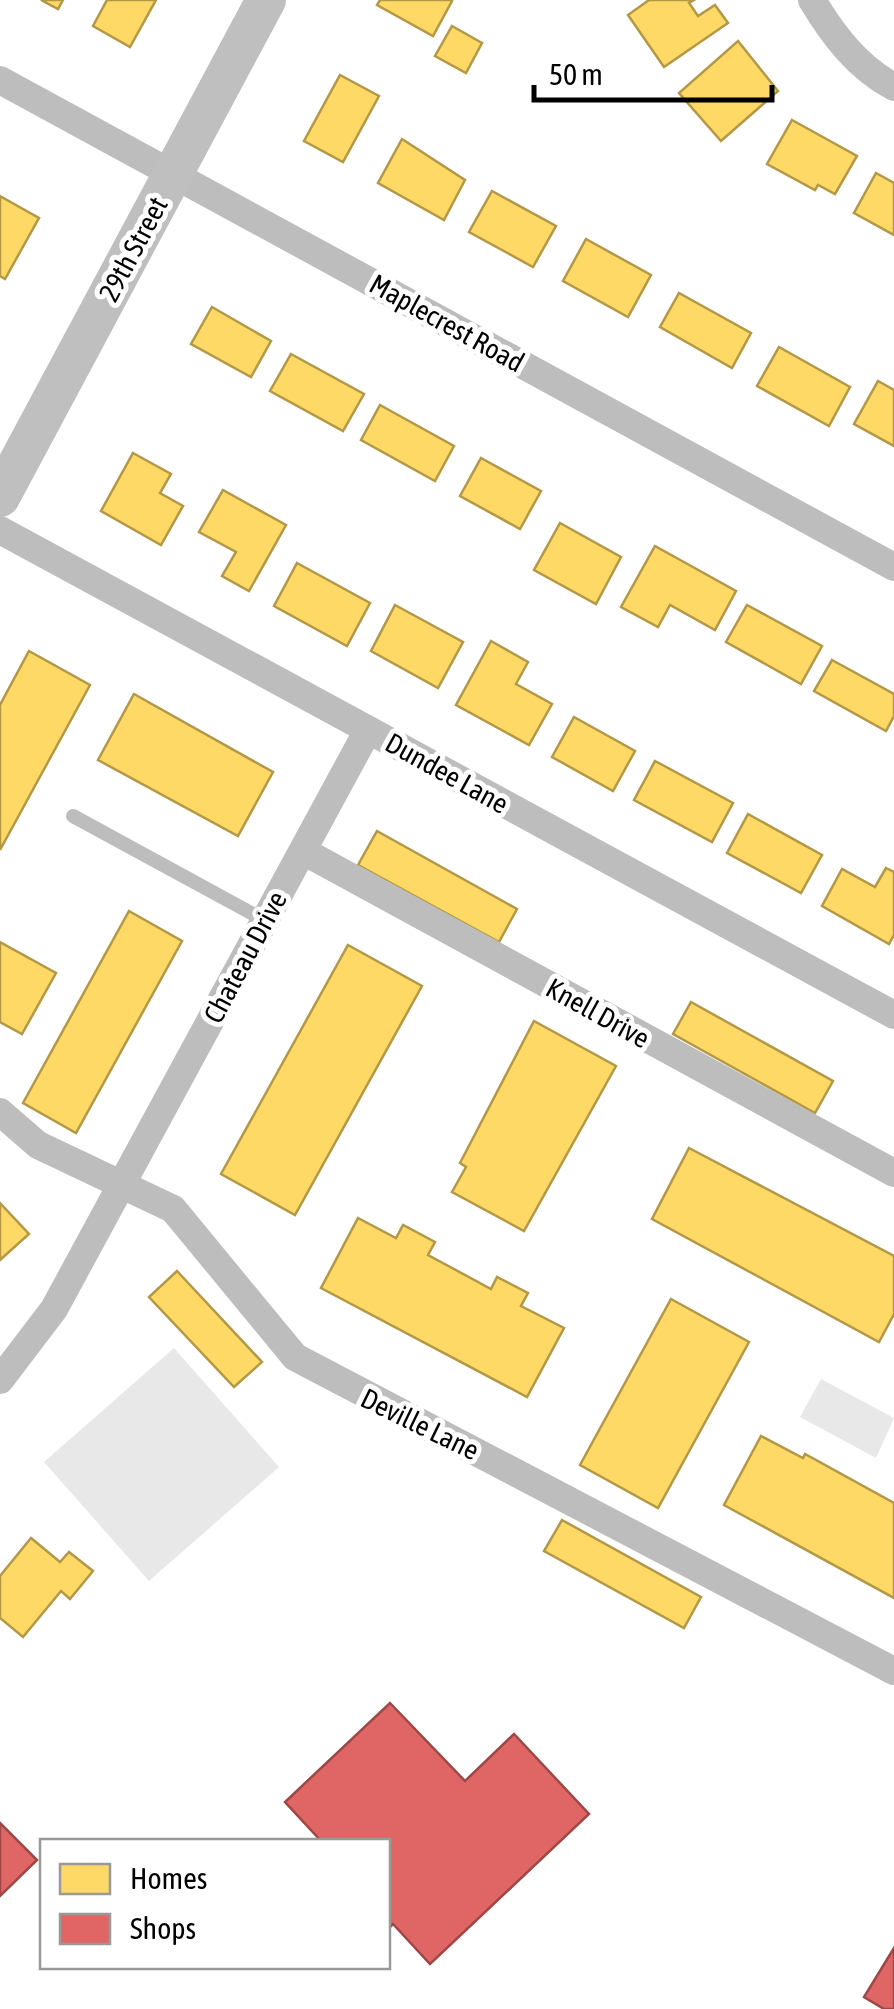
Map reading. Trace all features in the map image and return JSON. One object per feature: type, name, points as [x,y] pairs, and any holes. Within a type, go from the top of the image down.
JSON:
[{"type":"street","name":"29th Street","points":[[0,497],[266,0]]},
{"type":"street","points":[[812,0],[830,30],[868,73],[894,87]]},
{"type":"street","name":"Maplecrest Road","points":[[0,80],[894,567]]},
{"type":"street","name":"Dundee Lane","points":[[0,530],[894,1015]]},
{"type":"street","name":"Chateau Drive","points":[[0,1380],[54,1309],[124,1186],[368,730]]},
{"type":"street","name":"Knell Drive","points":[[303,852],[894,1173]]},
{"type":"street","name":"Deville Lane","points":[[0,1112],[38,1145],[173,1209],[295,1357],[894,1670]]},
{"type":"lane","points":[[73,816],[264,920]]},
{"type":"shaded area","points":[[174,1348],[279,1467],[149,1581],[44,1462]]},
{"type":"shaded area","points":[[821,1379],[894,1418],[876,1458],[800,1417]]},
{"type":"building: Homes","points":[[41,0],[63,0],[58,9]]},
{"type":"building: Homes","points":[[107,0],[156,0],[130,47],[93,26]]},
{"type":"building: Homes","points":[[380,0],[452,1],[433,36],[377,5]]},
{"type":"building: Homes","points":[[649,0],[694,0],[689,3],[698,16],[715,5],[728,23],[664,67],[628,15]]},
{"type":"building: Homes","points":[[452,26],[482,43],[466,73],[435,56]]},
{"type":"building: Homes","points":[[738,41],[778,91],[721,141],[679,93]]},
{"type":"building: Homes","points":[[340,75],[379,96],[343,162],[304,141]]},
{"type":"building: Homes","points":[[792,120],[857,156],[835,194],[818,185],[815,190],[767,164]]},
{"type":"building: Homes","points":[[402,139],[465,180],[444,220],[378,183]]},
{"type":"building: Homes","points":[[876,173],[894,183],[894,235],[854,213]]},
{"type":"building: Homes","points":[[492,191],[556,226],[533,267],[469,232]]},
{"type":"building: Homes","points":[[0,196],[39,218],[5,279],[0,276]]},
{"type":"building: Homes","points":[[586,239],[651,275],[628,317],[563,281]]},
{"type":"building: Homes","points":[[679,293],[751,333],[732,368],[660,327]]},
{"type":"building: Homes","points":[[212,307],[271,341],[251,377],[191,344]]},
{"type":"building: Homes","points":[[779,347],[850,387],[829,426],[757,386]]},
{"type":"building: Homes","points":[[291,354],[364,394],[343,431],[270,391]]},
{"type":"building: Homes","points":[[878,381],[894,390],[894,446],[854,424]]},
{"type":"building: Homes","points":[[380,405],[454,446],[435,481],[361,440]]},
{"type":"building: Homes","points":[[133,453],[171,474],[160,493],[183,506],[161,545],[101,511]]},
{"type":"building: Homes","points":[[481,458],[541,491],[520,529],[460,496]]},
{"type":"building: Homes","points":[[223,490],[286,525],[249,591],[222,576],[236,552],[199,532]]},
{"type":"building: Homes","points":[[560,523],[621,557],[596,604],[534,570]]},
{"type":"building: Homes","points":[[655,546],[736,591],[715,630],[670,605],[658,627],[621,607]]},
{"type":"building: Homes","points":[[297,563],[370,603],[347,646],[274,606]]},
{"type":"building: Homes","points":[[395,605],[463,642],[438,688],[371,651]]},
{"type":"building: Homes","points":[[747,605],[822,646],[801,684],[726,642]]},
{"type":"building: Homes","points":[[491,641],[528,662],[516,684],[552,704],[529,745],[456,705]]},
{"type":"building: Homes","points":[[29,651],[90,685],[0,850],[0,705]]},
{"type":"building: Homes","points":[[832,660],[894,694],[894,716],[886,731],[814,691]]},
{"type":"building: Homes","points":[[134,694],[273,772],[238,836],[98,760]]},
{"type":"building: Homes","points":[[574,717],[635,751],[613,791],[552,757]]},
{"type":"building: Homes","points":[[655,761],[733,803],[712,842],[634,800]]},
{"type":"building: Homes","points":[[748,814],[822,855],[801,893],[727,853]]},
{"type":"building: Homes","points":[[377,831],[517,909],[499,942],[358,865]]},
{"type":"building: Homes","points":[[886,868],[894,872],[894,935],[889,944],[822,906],[842,869],[875,887]]},
{"type":"building: Homes","points":[[129,911],[182,941],[76,1133],[23,1103]]},
{"type":"building: Homes","points":[[0,942],[56,973],[22,1034],[0,1022]]},
{"type":"building: Homes","points":[[348,945],[422,986],[295,1215],[221,1174]]},
{"type":"building: Homes","points":[[691,1002],[833,1081],[815,1113],[673,1034]]},
{"type":"building: Homes","points":[[534,1021],[616,1066],[524,1231],[452,1192],[466,1167],[460,1163]]},
{"type":"building: Homes","points":[[689,1148],[894,1256],[894,1314],[879,1342],[652,1219]]},
{"type":"building: Homes","points":[[0,1203],[29,1234],[0,1260]]},
{"type":"building: Homes","points":[[358,1218],[396,1238],[403,1225],[435,1242],[428,1255],[491,1289],[497,1277],[528,1293],[521,1306],[564,1328],[527,1397],[321,1288]]},
{"type":"building: Homes","points":[[177,1271],[262,1362],[234,1387],[149,1297]]},
{"type":"building: Homes","points":[[671,1299],[749,1342],[658,1508],[580,1465]]},
{"type":"building: Homes","points":[[761,1436],[803,1458],[805,1454],[894,1503],[894,1598],[724,1505]]},
{"type":"building: Homes","points":[[562,1520],[701,1597],[684,1628],[544,1551]]},
{"type":"building: Homes","points":[[31,1538],[60,1562],[69,1552],[93,1571],[70,1599],[61,1591],[23,1637],[0,1618],[0,1576]]},
{"type":"building: Shops","points":[[390,1703],[465,1781],[514,1734],[589,1814],[430,1964],[393,1924],[390,1927],[390,1839],[319,1839],[285,1802]]},
{"type":"building: Shops","points":[[0,1823],[37,1860],[0,1896]]},
{"type":"building: Shops","points":[[894,1948],[894,2009],[884,2009],[864,1997]]}]
